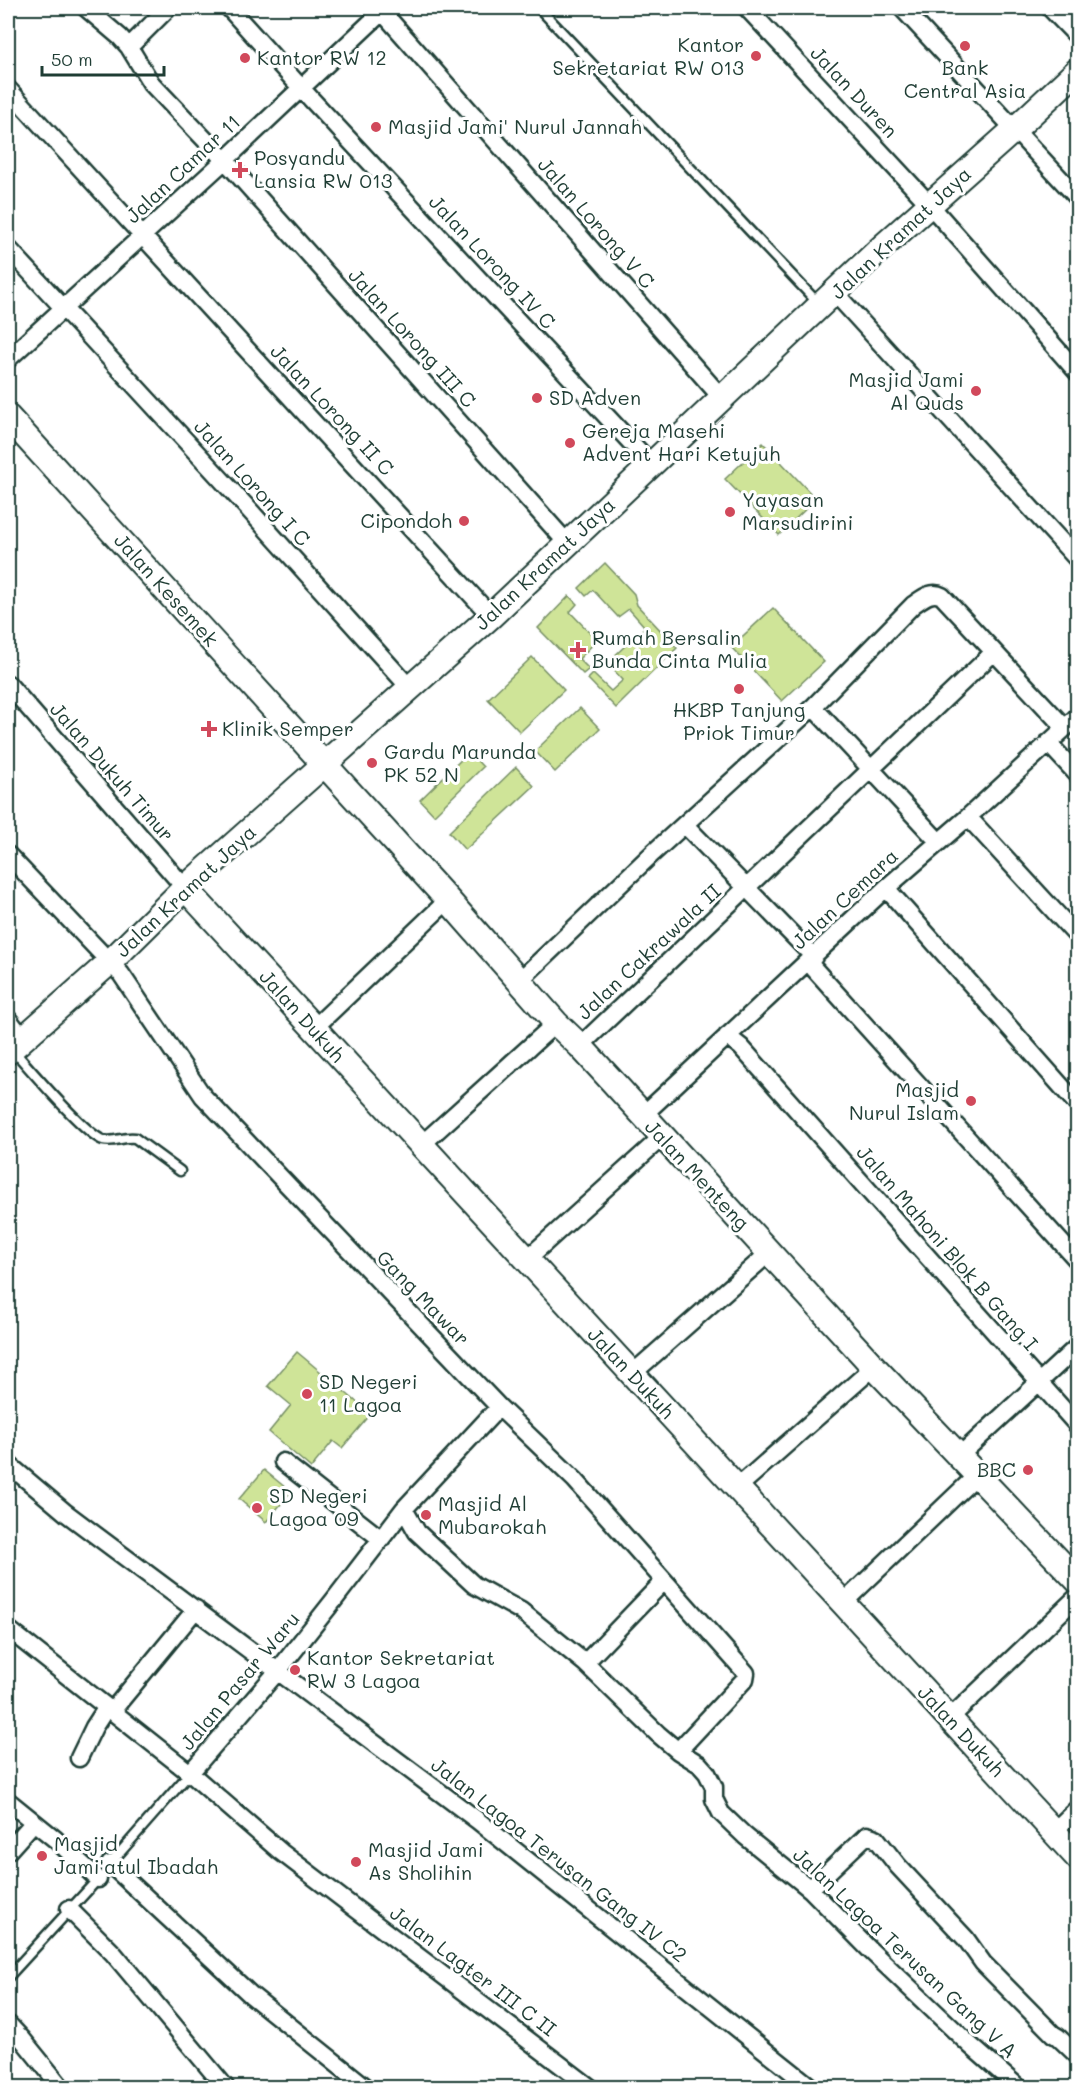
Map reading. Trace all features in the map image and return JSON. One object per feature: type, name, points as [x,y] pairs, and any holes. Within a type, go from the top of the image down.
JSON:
[{"type":"street","name":"Jalan Lorong III C","points":[[86,8],[129,47],[151,83],[224,161],[568,544]]},
{"type":"street","points":[[129,47],[168,8]]},
{"type":"street","name":"Jalan Lorong IV C","points":[[229,8],[651,464]]},
{"type":"street","name":"Jalan Duren","points":[[747,8],[929,204],[1077,373]]},
{"type":"street","points":[[902,8],[1077,198]]},
{"type":"street","points":[[1050,8],[1077,37]]},
{"type":"street","name":"Jalan Camar 11","points":[[8,359],[224,161],[382,9]]},
{"type":"street","name":"Jalan Lorong V C","points":[[382,9],[715,389]]},
{"type":"street","name":"Jalan Kramat Jaya","points":[[14,1046],[110,962],[185,888],[568,544],[651,464],[715,389],[828,300],[929,204],[1015,129],[1077,70]]},
{"type":"street","name":"Jalan Lorong II C","points":[[8,89],[490,616]]},
{"type":"street","name":"Jalan Lorong I C","points":[[8,248],[243,502],[409,687]]},
{"type":"street","points":[[828,300],[1077,560]]},
{"type":"street","name":"Jalan Kesemek","points":[[8,417],[324,764]]},
{"type":"street","points":[[519,981],[653,853],[813,707],[913,604],[931,594],[937,593],[942,596],[1064,727]]},
{"type":"street","name":"Jalan Cakrawala II","points":[[580,1046],[994,652]]},
{"type":"street","name":"Jalan Dukuh Timur","points":[[8,684],[185,888]]},
{"type":"street","points":[[813,707],[938,841]]},
{"type":"street","name":"Jalan Cemara","points":[[642,1116],[886,888],[968,817],[1077,716]]},
{"type":"street","points":[[1048,743],[1077,775]]},
{"type":"street","name":"Jalan Menteng","points":[[324,764],[556,1023],[580,1046],[958,1457],[1077,1581]]},
{"type":"street","points":[[968,817],[1077,937]]},
{"type":"street","name":"Jalan Cakrawala II","points":[[685,825],[811,960],[1077,1262]]},
{"type":"street","name":"Gang Mawar","points":[[8,855],[121,974],[203,1095],[499,1407],[575,1480],[746,1672],[747,1676],[678,1751]]},
{"type":"street","name":"Jalan Dukuh","points":[[185,888],[1077,1858]]},
{"type":"street","points":[[886,888],[1077,1106]]},
{"type":"street","points":[[313,1029],[448,900]]},
{"type":"street","points":[[8,1019],[14,1046]]},
{"type":"street","points":[[420,1146],[556,1023]]},
{"type":"street","name":"Jalan Mahoni Blok B Gang I","points":[[728,1036],[1077,1426]]},
{"type":"street","points":[[526,1259],[662,1137]]},
{"type":"street","points":[[632,1374],[769,1253]]},
{"type":"street","points":[[958,1457],[1077,1346]]},
{"type":"street","points":[[737,1488],[874,1367]]},
{"type":"street","name":"Jalan Pasar Waru","points":[[190,1773],[277,1672],[404,1509],[499,1407]]},
{"type":"street","points":[[283,1462],[381,1539]]},
{"type":"street","name":"Jalan Lagoa Terusan Gang IV C2","points":[[8,1464],[66,1513],[477,1820],[812,2088]]},
{"type":"street","points":[[842,1604],[976,1476]]},
{"type":"street","name":"Jalan Lagoa Terusan Gang V A","points":[[404,1509],[417,1532],[474,1585],[521,1611],[585,1663],[678,1751],[699,1764],[714,1787],[714,1799],[721,1813],[745,1836],[810,1889],[970,2045],[1019,2088]]},
{"type":"street","points":[[585,1663],[663,1581]]},
{"type":"street","points":[[950,1718],[1077,1596]]},
{"type":"street","points":[[79,1758],[94,1727],[196,1609]]},
{"type":"street","name":"Jalan Lagter III C II","points":[[8,1629],[190,1773],[281,1852],[591,2088]]},
{"type":"street","points":[[8,1801],[98,1878]]},
{"type":"street","points":[[1053,1832],[1077,1808]]},
{"type":"street","points":[[8,1851],[34,1822]]},
{"type":"street","points":[[810,1889],[867,1835],[874,1837],[966,1940],[983,1963],[1077,2056]]},
{"type":"street","points":[[110,1864],[251,1995],[367,2088]]},
{"type":"street","points":[[69,1909],[113,1953],[226,2088]]},
{"type":"street","points":[[8,2024],[62,2088]]},
{"type":"lane","points":[[539,8],[755,239],[828,300]]},
{"type":"lane","points":[[14,1046],[91,1134],[111,1141],[127,1136],[135,1138],[180,1171]]},
{"type":"lane","name":"Jalan Pasar Waru","points":[[8,1977],[190,1773]]},
{"type":"green space","points":[[763,443],[816,499],[779,535],[725,479]]},
{"type":"green space","points":[[605,563],[634,594],[637,605],[677,648],[616,708],[588,679],[593,674],[611,691],[623,680],[607,663],[645,627],[629,609],[618,617],[593,590],[586,596],[579,588]]},
{"type":"green space","points":[[569,596],[577,604],[570,612],[597,640],[579,659],[589,669],[583,674],[538,628]]},
{"type":"green space","points":[[773,608],[824,662],[782,701],[731,647]]},
{"type":"green space","points":[[532,657],[564,690],[520,732],[488,699]]},
{"type":"green space","points":[[580,708],[600,729],[555,772],[535,751]]},
{"type":"green space","points":[[469,752],[483,767],[434,815],[420,800]]},
{"type":"green space","points":[[516,767],[534,786],[465,850],[449,832]]},
{"type":"green space","points":[[297,1352],[371,1414],[342,1448],[333,1441],[311,1468],[269,1432],[291,1405],[268,1386]]},
{"type":"green space","points":[[264,1470],[291,1492],[266,1522],[239,1499]]},
{"type":"place","name":"Bank Central Asia","points":[[965,46]]},
{"type":"place","name":"Kantor Sekretariat RW 013","points":[[756,56]]},
{"type":"place","name":"Kantor RW 12","points":[[245,58]]},
{"type":"place","name":"Masjid Jami' Nurul Jannah","points":[[376,127]]},
{"type":"place","name":"Posyandu Lansia RW 013","points":[[240,170]]},
{"type":"place","name":"Masjid Jami Al Quds","points":[[976,391]]},
{"type":"place","name":"SD Adven","points":[[537,398]]},
{"type":"place","name":"Gereja Masehi Advent Hari Ketujuh","points":[[570,443]]},
{"type":"place","name":"Yayasan Marsudirini","points":[[730,512]]},
{"type":"place","name":"Cipondoh","points":[[464,521]]},
{"type":"place","name":"Rumah Bersalin Bunda Cinta Mulia","points":[[578,650]]},
{"type":"place","name":"HKBP Tanjung Priok Timur","points":[[739,689]]},
{"type":"place","name":"Klinik Semper","points":[[209,729]]},
{"type":"place","name":"Gardu Marunda PK 52 N","points":[[372,763]]},
{"type":"place","name":"Masjid Nurul Islam","points":[[971,1101]]},
{"type":"place","name":"SD Negeri 11 Lagoa","points":[[307,1394]]},
{"type":"place","name":"BBC","points":[[1028,1470]]},
{"type":"place","name":"SD Negeri Lagoa 09","points":[[257,1508]]},
{"type":"place","name":"Masjid Al Mubarokah","points":[[426,1515]]},
{"type":"place","name":"Kantor Sekretariat RW 3 Lagoa","points":[[295,1670]]},
{"type":"place","name":"Masjid Jami'atul Ibadah","points":[[42,1856]]},
{"type":"place","name":"Masjid Jami As Sholihin","points":[[356,1862]]}]
